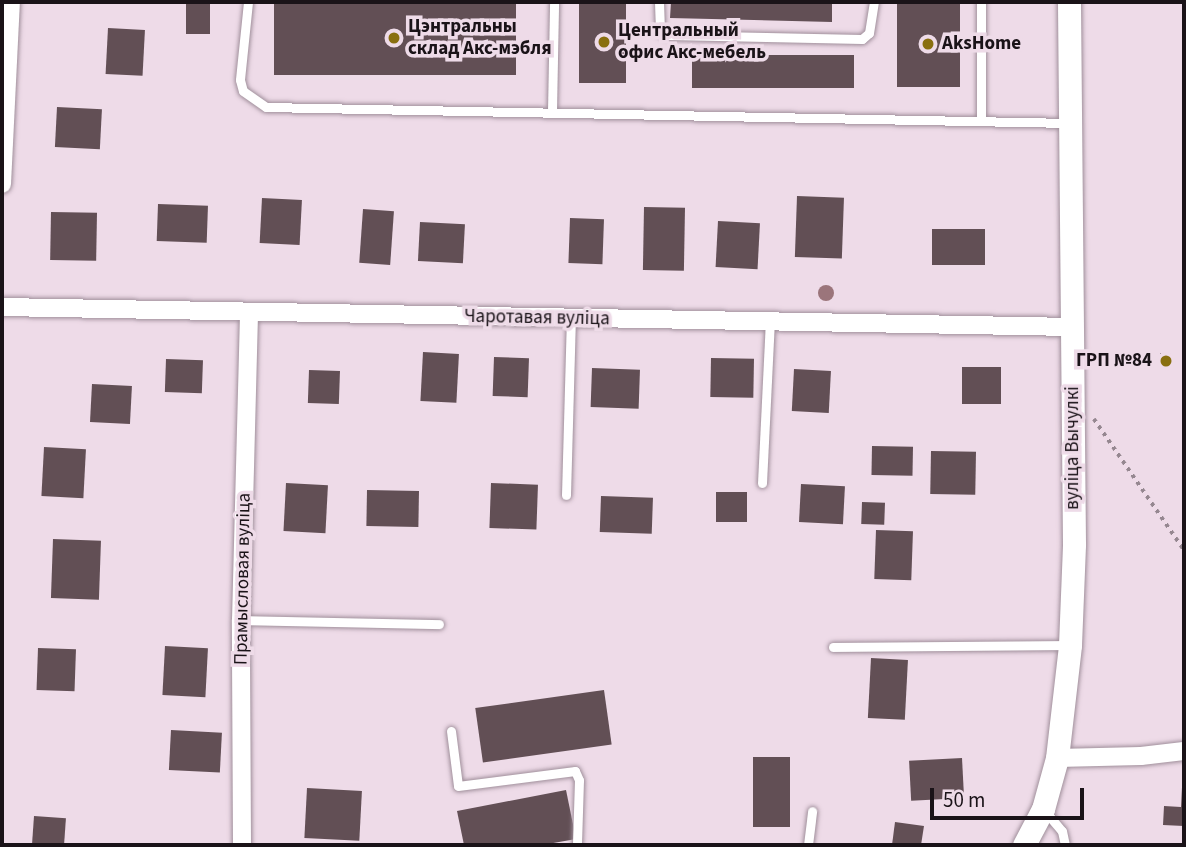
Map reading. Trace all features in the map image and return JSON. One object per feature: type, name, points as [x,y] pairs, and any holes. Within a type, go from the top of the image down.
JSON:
[{"type":"street","points":[[2,184],[11,2]]},
{"type":"street","name":"вуліца Вычулкі","points":[[1024,845],[1044,809],[1057,758],[1070,645],[1074,544],[1069,2]]},
{"type":"street","name":"Чаротавая вуліца","points":[[2,307],[1072,327]]},
{"type":"street","name":"Прамысловая вуліца","points":[[242,845],[242,620],[249,312]]},
{"type":"street","points":[[1057,758],[1141,756],[1184,751]]},
{"type":"lane","points":[[248,2],[240,80],[243,91],[266,107],[1071,123]]},
{"type":"lane","points":[[552,111],[554,2]]},
{"type":"lane","points":[[659,2],[660,32],[670,35],[862,38],[869,33],[874,2]]},
{"type":"lane","points":[[981,2],[981,121]]},
{"type":"lane","points":[[566,495],[571,319]]},
{"type":"lane","points":[[762,483],[770,323]]},
{"type":"lane","points":[[242,620],[439,624]]},
{"type":"lane","points":[[833,647],[1070,645]]},
{"type":"lane","points":[[451,731],[458,786],[575,771],[579,780],[577,845]]},
{"type":"lane","points":[[1044,809],[1062,831],[1065,845]]},
{"type":"lane","points":[[808,845],[812,811]]},
{"type":"path","points":[[1091,414],[1184,550]]},
{"type":"building","points":[[186,2],[210,2],[210,34],[186,34]]},
{"type":"building","name":"Цэнтральны склад Акс-мэбля","points":[[274,2],[516,2],[516,75],[274,75]]},
{"type":"building","name":"Центральный офис Акс-мебель","points":[[579,2],[626,2],[626,83],[579,83]]},
{"type":"building","points":[[671,2],[832,2],[832,22],[670,18]]},
{"type":"building","name":"AksHome","points":[[897,2],[960,2],[960,87],[897,87]]},
{"type":"building","points":[[108,28],[145,30],[143,76],[106,74]]},
{"type":"building","points":[[692,55],[854,55],[854,88],[692,88]]},
{"type":"building","points":[[57,107],[102,109],[100,149],[55,147]]},
{"type":"building","points":[[797,196],[844,198],[842,259],[795,257]]},
{"type":"building","points":[[262,198],[302,200],[300,245],[260,243]]},
{"type":"building","points":[[158,204],[208,206],[207,243],[157,241]]},
{"type":"building","points":[[644,207],[685,208],[684,271],[643,270]]},
{"type":"building","points":[[363,209],[394,211],[390,265],[359,263]]},
{"type":"building","points":[[51,212],[97,213],[96,261],[50,260]]},
{"type":"building","points":[[570,218],[604,219],[602,264],[568,263]]},
{"type":"building","points":[[718,221],[760,223],[758,269],[716,267]]},
{"type":"building","points":[[420,222],[465,224],[463,263],[418,261]]},
{"type":"building","points":[[932,229],[985,229],[985,265],[932,265]]},
{"type":"building","points":[[423,352],[459,354],[456,403],[420,401]]},
{"type":"building","name":"ГРП №84","points":[[1160,353],[1171,353],[1171,368],[1160,368]]},
{"type":"building","points":[[494,357],[529,358],[528,397],[493,396]]},
{"type":"building","points":[[711,358],[754,359],[753,398],[710,397]]},
{"type":"building","points":[[166,359],[203,360],[202,393],[165,392]]},
{"type":"building","points":[[962,367],[1001,367],[1001,404],[962,404]]},
{"type":"building","points":[[592,368],[640,370],[639,409],[591,407]]},
{"type":"building","points":[[794,369],[831,371],[829,413],[792,411]]},
{"type":"building","points":[[309,370],[340,371],[339,404],[308,403]]},
{"type":"building","points":[[92,384],[132,386],[130,424],[90,422]]},
{"type":"building","points":[[872,446],[913,447],[912,476],[871,475]]},
{"type":"building","points":[[44,447],[86,449],[83,498],[41,496]]},
{"type":"building","points":[[931,451],[976,452],[975,495],[930,494]]},
{"type":"building","points":[[286,483],[328,485],[325,533],[283,531]]},
{"type":"building","points":[[491,483],[538,485],[536,530],[489,528]]},
{"type":"building","points":[[801,484],[845,486],[843,524],[799,522]]},
{"type":"building","points":[[367,490],[419,491],[418,527],[366,526]]},
{"type":"building","points":[[716,492],[747,492],[747,522],[716,522]]},
{"type":"building","points":[[601,496],[653,498],[652,534],[600,532]]},
{"type":"building","points":[[862,502],[885,503],[884,525],[861,524]]},
{"type":"building","points":[[876,530],[913,531],[911,580],[874,579]]},
{"type":"building","points":[[53,539],[101,541],[99,600],[51,598]]},
{"type":"building","points":[[165,646],[208,648],[205,697],[162,695]]},
{"type":"building","points":[[38,648],[76,649],[75,691],[37,690]]},
{"type":"building","points":[[871,658],[908,660],[905,720],[868,718]]},
{"type":"building","points":[[604,690],[612,744],[483,763],[475,708]]},
{"type":"building","points":[[171,730],[222,733],[220,773],[169,770]]},
{"type":"building","points":[[753,757],[790,757],[790,827],[753,827]]},
{"type":"building","points":[[962,758],[964,798],[911,801],[909,761]]},
{"type":"building","points":[[1182,787],[1184,826],[1163,825],[1164,806],[1181,807]]},
{"type":"building","points":[[307,788],[362,791],[359,841],[304,838]]},
{"type":"building","points":[[566,790],[576,839],[542,845],[464,845],[457,811]]},
{"type":"building","points":[[34,816],[66,818],[64,845],[32,845]]},
{"type":"building","points":[[895,822],[924,826],[921,845],[892,845]]},
{"type":"place","name":"Цэнтральны склад Акс-мэбля","points":[[394,38]]},
{"type":"place","name":"Центральный офис Акс-мебель","points":[[604,42]]},
{"type":"place","name":"AksHome","points":[[928,44]]},
{"type":"place","name":"ГРП №84","points":[[1166,361]]}]
